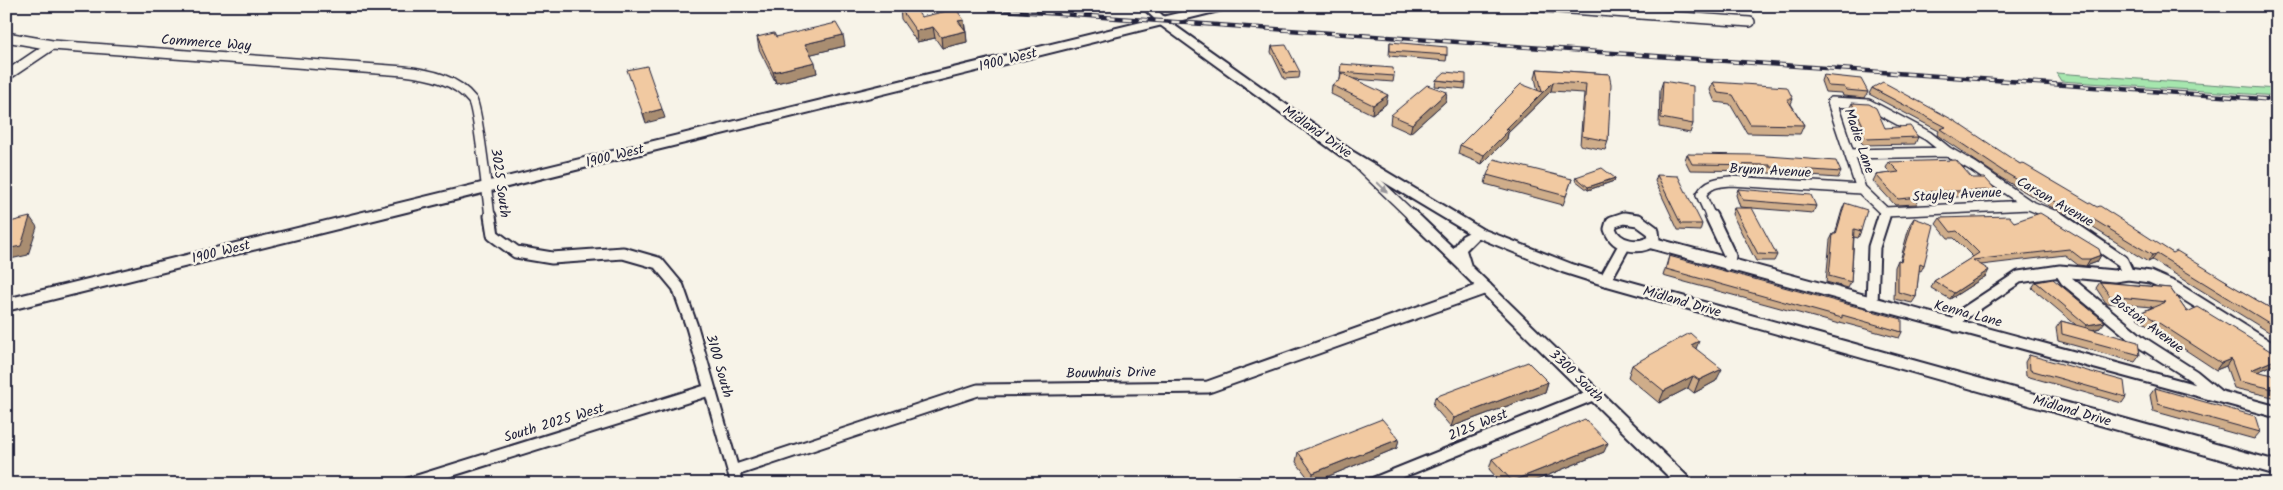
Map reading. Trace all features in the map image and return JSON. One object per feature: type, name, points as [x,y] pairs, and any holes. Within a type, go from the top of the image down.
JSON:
[{"type":"main road","name":"1900 West","points":[[6,305],[1223,6]]},
{"type":"main road","name":"Midland Drive","points":[[1164,22],[1347,154],[1477,232],[1567,268],[1605,280],[2277,468]]},
{"type":"street","name":"Midland Drive","points":[[1146,6],[1164,22]]},
{"type":"street","points":[[1530,6],[1750,22]]},
{"type":"street","name":"Commerce Way","points":[[6,37],[52,45],[404,71]]},
{"type":"street","points":[[6,76],[52,45]]},
{"type":"street","name":"3025 South","points":[[404,71],[435,75],[460,86],[474,102],[493,235],[516,252],[552,258],[623,253],[658,263]]},
{"type":"street","name":"Madie Lane","points":[[1868,104],[1832,102],[1861,189],[1885,212]]},
{"type":"street","name":"Carson Avenue","points":[[1868,104],[1928,136],[1948,152],[1974,167],[2029,205],[2050,212],[2080,231],[2122,261],[2128,274]]},
{"type":"street","points":[[1849,154],[1948,152]]},
{"type":"street","name":"3300 South","points":[[1347,154],[1687,484]]},
{"type":"street","name":"Brynn Avenue","points":[[1728,265],[1730,256],[1701,195],[1705,187],[1714,183],[1731,181],[1861,189]]},
{"type":"street","name":"Stayley Avenue","points":[[1885,212],[2029,205]]},
{"type":"street","points":[[1872,304],[1874,247],[1885,212]]},
{"type":"street","points":[[1605,280],[1625,244],[1613,236],[1609,227],[1612,222],[1624,218],[1638,220],[1651,228],[1655,235],[1652,243]]},
{"type":"street","points":[[1465,268],[1459,250],[1467,239],[1477,232]]},
{"type":"street","name":"Kenna Lane","points":[[1625,244],[1641,246],[1652,243],[2220,397],[2276,414]]},
{"type":"street","name":"3100 South","points":[[658,263],[678,287],[692,327],[737,484]]},
{"type":"street","points":[[1956,326],[1960,316],[2020,277],[2060,271],[2114,276],[2128,274],[2150,277],[2175,288],[2277,352]]},
{"type":"street","name":"Boston Avenue","points":[[2060,271],[2066,280],[2141,342],[2194,376],[2220,397]]},
{"type":"street","name":"Bouwhuis Drive","points":[[733,471],[978,390],[1208,387],[1486,288]]},
{"type":"street","name":"South 2025 West","points":[[408,484],[709,390]]},
{"type":"street","name":"2125 West","points":[[1372,484],[1595,394]]},
{"type":"green space","points":[[2056,73],[2277,89],[2277,96],[2061,81]]},
{"type":"building","points":[[914,6],[921,17],[956,9],[964,20],[958,21],[966,31],[941,37],[933,27],[916,31],[900,8]]},
{"type":"building","points":[[836,23],[843,35],[805,44],[815,62],[773,72],[757,37],[774,33],[776,37]]},
{"type":"building","points":[[1390,42],[1447,47],[1447,55],[1390,51]]},
{"type":"building","points":[[1286,45],[1300,72],[1285,73],[1272,46]]},
{"type":"building","points":[[1341,64],[1393,68],[1394,76],[1340,72]]},
{"type":"building","points":[[647,66],[662,109],[643,114],[627,70]]},
{"type":"building","points":[[1537,69],[1609,74],[1611,84],[1608,141],[1582,136],[1586,84],[1553,82],[1506,129],[1509,130],[1484,155],[1460,145],[1521,84],[1542,92]]},
{"type":"building","points":[[1445,72],[1466,74],[1466,83],[1436,80]]},
{"type":"building","points":[[1341,73],[1388,95],[1373,105],[1332,85],[1340,80]]},
{"type":"building","points":[[1823,75],[1861,79],[1868,92],[1828,86]]},
{"type":"building","points":[[1663,81],[1693,86],[1693,124],[1661,118]]},
{"type":"building","points":[[1713,82],[1787,87],[1793,99],[1787,99],[1804,125],[1750,124],[1733,95],[1718,93]]},
{"type":"building","points":[[1883,82],[1955,121],[2020,164],[2022,163],[2097,207],[2100,206],[2173,253],[2177,251],[2277,312],[2277,328],[2157,254],[2152,255],[2073,207],[2070,208],[2052,200],[2004,172],[1940,129],[1946,127],[1872,88]]},
{"type":"building","points":[[1427,85],[1447,92],[1412,124],[1391,115]]},
{"type":"building","points":[[1852,103],[1869,104],[1876,108],[1885,128],[1910,126],[1918,137],[1867,139],[1858,129],[1865,129]]},
{"type":"building","points":[[1687,154],[1754,155],[1836,161],[1841,172],[1770,167],[1770,165],[1692,164]]},
{"type":"building","points":[[1494,159],[1572,179],[1566,196],[1487,175]]},
{"type":"building","points":[[1956,160],[1972,178],[1985,178],[1996,190],[1915,192],[1920,197],[1898,199],[1876,175],[1899,172],[1889,162]]},
{"type":"building","points":[[1602,168],[1615,178],[1588,187],[1576,177]]},
{"type":"building","points":[[1657,175],[1678,176],[1702,224],[1681,224]]},
{"type":"building","points":[[1738,189],[1811,195],[1816,206],[1743,200]]},
{"type":"building","points":[[1845,203],[1867,210],[1861,231],[1854,229],[1851,282],[1829,276],[1833,234],[1836,234]]},
{"type":"building","points":[[1734,208],[1752,208],[1777,255],[1758,254]]},
{"type":"building","points":[[2040,213],[2099,249],[2101,255],[2090,259],[2082,259],[2069,249],[1973,260],[1989,270],[1954,293],[1934,281],[1979,253],[1957,231],[1951,232],[1940,218],[2009,216],[2014,222]]},
{"type":"building","points":[[30,217],[21,246],[6,249],[6,223]]},
{"type":"building","points":[[1914,218],[1934,225],[1924,265],[1920,263],[1916,297],[1898,292],[1898,260],[1901,261]]},
{"type":"building","points":[[1669,256],[1902,319],[1902,332],[1842,315],[1842,318],[1666,269]]},
{"type":"building","points":[[2053,279],[2105,322],[2087,325],[2036,282]]},
{"type":"building","points":[[2100,282],[2170,288],[2187,312],[2198,307],[2277,355],[2277,359],[2251,370],[2277,376],[2277,390],[2239,381],[2231,359],[2221,363],[2142,312],[2166,302],[2110,296]]},
{"type":"building","points":[[2061,321],[2138,342],[2140,355],[2062,334]]},
{"type":"building","points":[[1690,333],[1699,341],[1691,345],[1722,369],[1699,380],[1693,376],[1664,391],[1632,365]]},
{"type":"building","points":[[2029,355],[2124,381],[2126,397],[2030,370]]},
{"type":"building","points":[[1528,362],[1548,382],[1454,418],[1435,397]]},
{"type":"building","points":[[2155,388],[2255,416],[2260,432],[2158,404]]},
{"type":"building","points":[[1382,419],[1399,439],[1313,473],[1298,452]]},
{"type":"building","points":[[1585,419],[1608,443],[1512,481],[1492,459]]},
{"type":"building","points":[[1240,475],[1246,484],[1217,484]]},
{"type":"railway","points":[[948,6],[2277,100]]}]
